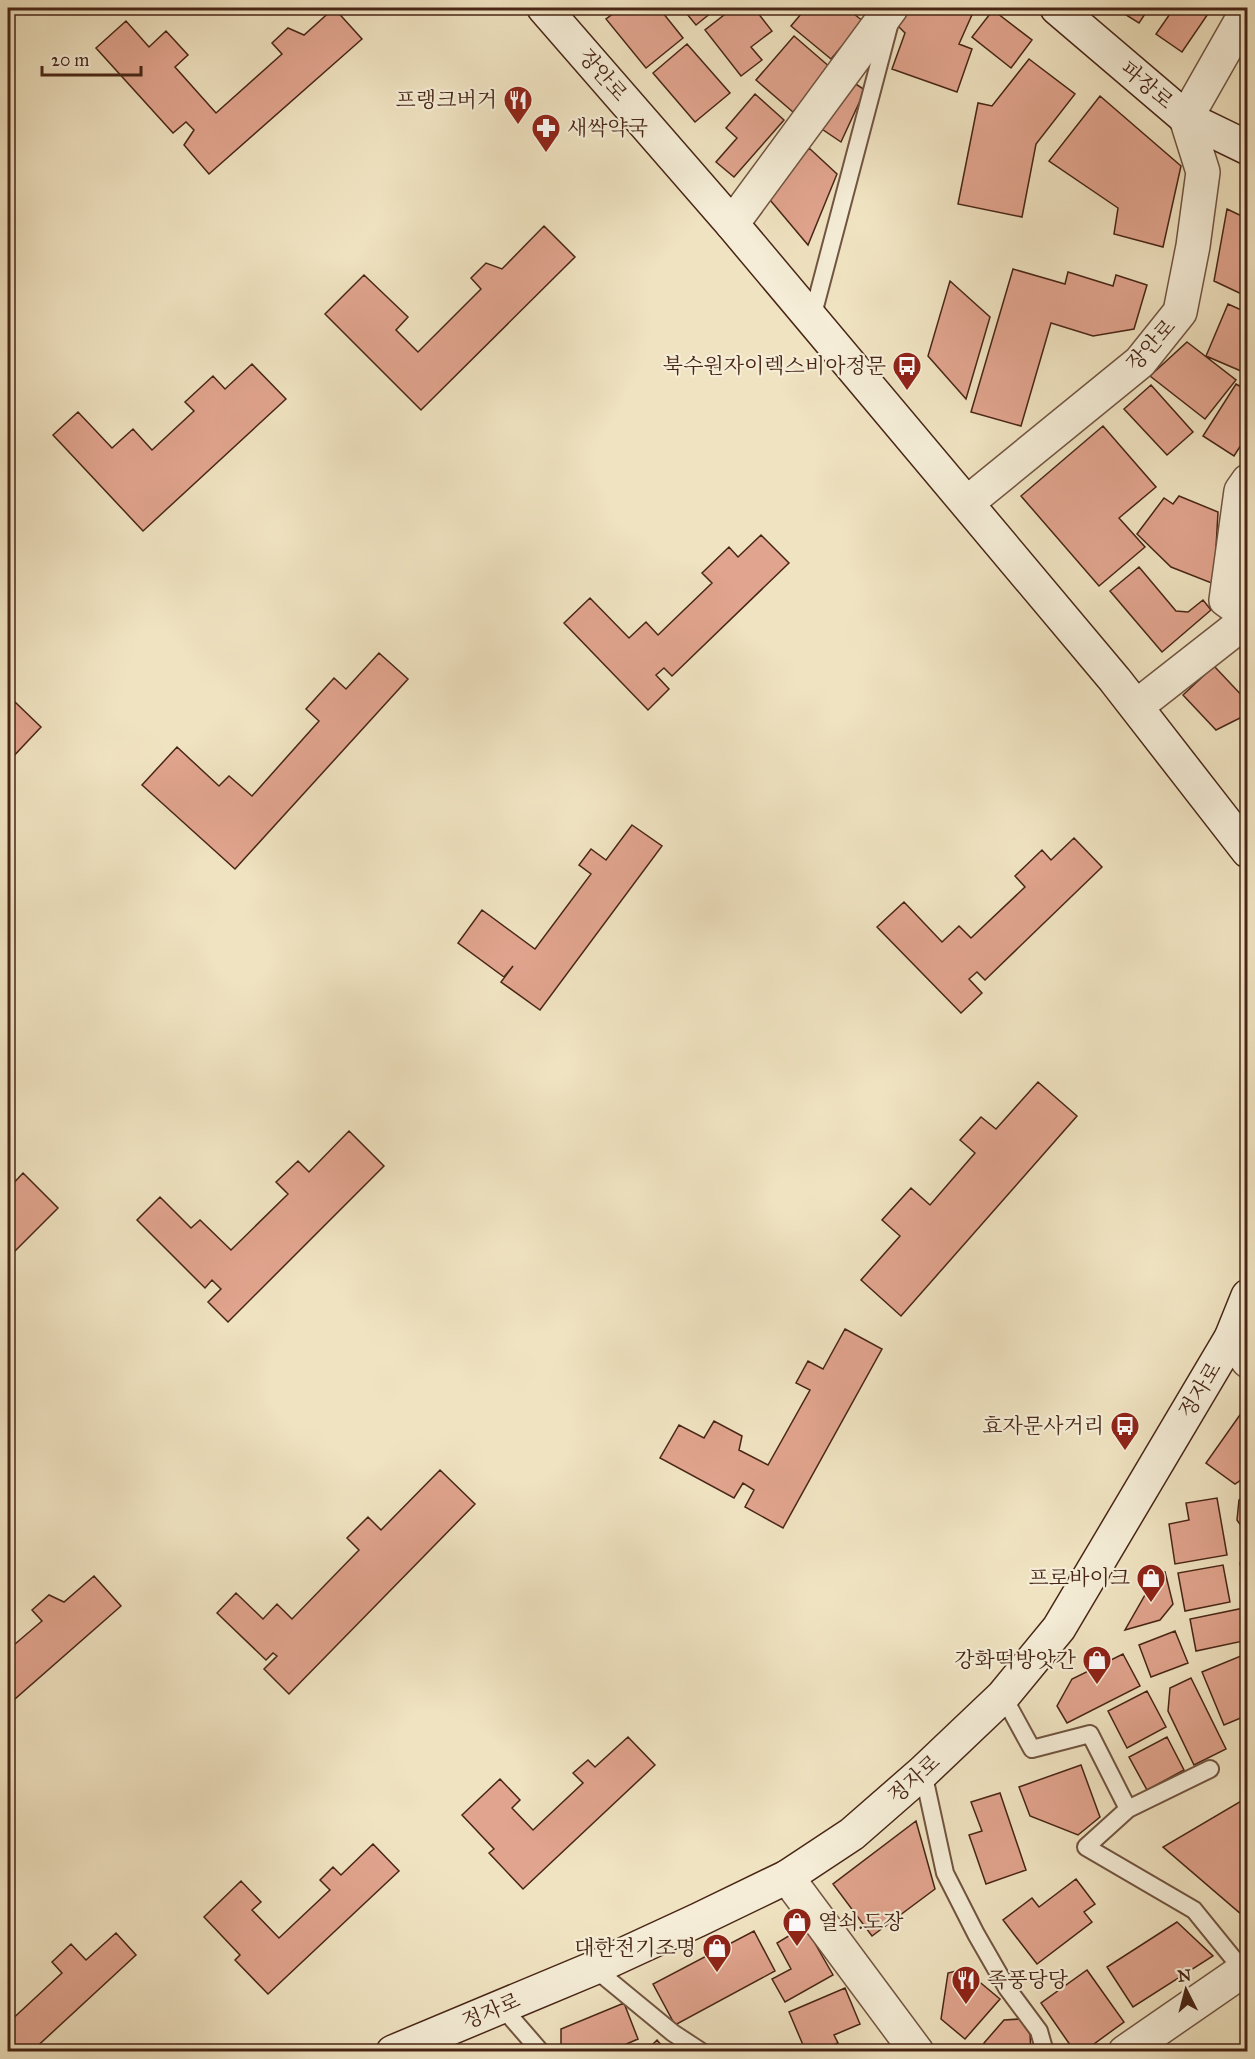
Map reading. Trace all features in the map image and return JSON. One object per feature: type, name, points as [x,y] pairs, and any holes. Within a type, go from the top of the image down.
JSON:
[{"type":"street","name":"장안로","points":[[544,8],[732,224],[967,503],[1137,706],[1245,845]]},
{"type":"street","points":[[732,224],[892,8]]},
{"type":"street","name":"파장로","points":[[1057,8],[1186,118],[1248,148]]},
{"type":"street","points":[[1186,118],[1248,9]]},
{"type":"street","name":"장안로","points":[[967,503],[1140,362],[1180,312],[1193,246],[1203,172],[1186,118]]},
{"type":"street","points":[[1137,706],[1248,617],[1226,600],[1241,491],[1248,481]]},
{"type":"street","name":"정자로","points":[[393,2052],[594,1968],[787,1877],[852,1834],[923,1772],[1003,1696],[1059,1628],[1239,1349],[1248,1296]]},
{"type":"street","points":[[787,1877],[917,2052]]},
{"type":"street","points":[[1125,2052],[1246,1971]]},
{"type":"lane","points":[[812,318],[892,8]]},
{"type":"lane","points":[[1003,1696],[1032,1749],[1090,1734],[1128,1809]]},
{"type":"lane","points":[[1210,1769],[1128,1809],[1086,1847],[1194,1910],[1246,1971]]},
{"type":"lane","points":[[923,1772],[945,1873],[1007,1988],[1039,2031],[1045,2052]]},
{"type":"lane","points":[[594,1968],[673,2033],[702,2052]]},
{"type":"lane","points":[[502,2007],[541,2052]]},
{"type":"building","points":[[334,8],[362,39],[209,174],[184,145],[194,130],[186,122],[173,133],[96,48],[126,21],[149,47],[166,31],[188,55],[175,67],[216,113],[282,54],[272,43],[288,28],[304,35]]},
{"type":"building","points":[[621,8],[659,8],[683,38],[646,68],[606,19]]},
{"type":"building","points":[[682,8],[717,8],[696,25]]},
{"type":"building","points":[[733,8],[754,8],[772,31],[751,47],[762,60],[741,76],[705,30]]},
{"type":"building","points":[[806,8],[846,8],[863,21],[831,59],[791,26]]},
{"type":"building","points":[[911,8],[975,8],[959,44],[972,49],[957,92],[892,69],[905,33],[898,26]]},
{"type":"building","points":[[1115,8],[1149,8],[1139,23]]},
{"type":"building","points":[[1174,8],[1212,8],[1182,52],[1156,34]]},
{"type":"building","points":[[993,10],[1032,40],[1011,68],[972,37]]},
{"type":"building","points":[[794,36],[831,68],[793,112],[756,80]]},
{"type":"building","points":[[687,44],[730,93],[695,122],[653,73]]},
{"type":"building","points":[[1029,59],[1075,94],[1036,144],[1022,217],[958,204],[978,103],[992,106]]},
{"type":"building","points":[[845,77],[865,90],[841,142],[813,123]]},
{"type":"building","points":[[755,94],[784,120],[734,177],[716,162],[737,138],[726,128]]},
{"type":"building","points":[[1100,96],[1181,166],[1163,247],[1114,234],[1118,208],[1049,161]]},
{"type":"building","points":[[809,148],[837,174],[808,245],[765,194]]},
{"type":"building","points":[[1227,209],[1248,219],[1248,297],[1214,281]]},
{"type":"building","points":[[544,226],[575,257],[421,410],[325,314],[364,275],[408,317],[396,330],[418,352],[481,289],[471,278],[486,263],[502,269]]},
{"type":"building","points":[[1013,269],[1065,284],[1068,272],[1113,286],[1116,275],[1147,285],[1134,329],[1093,336],[1051,323],[1021,426],[971,412]]},
{"type":"building","points":[[950,281],[990,317],[966,399],[928,356]]},
{"type":"building","points":[[1228,304],[1248,313],[1248,374],[1206,356]]},
{"type":"building","points":[[1187,342],[1236,380],[1205,419],[1150,376]]},
{"type":"building","points":[[252,364],[286,399],[143,531],[53,435],[78,412],[112,448],[133,429],[152,450],[194,411],[185,402],[213,376],[225,389]]},
{"type":"building","points":[[1236,384],[1248,391],[1248,434],[1234,456],[1203,436]]},
{"type":"building","points":[[1151,385],[1193,432],[1167,455],[1124,409]]},
{"type":"building","points":[[1103,426],[1156,487],[1119,518],[1145,547],[1099,586],[1021,496]]},
{"type":"building","points":[[1179,496],[1218,512],[1214,584],[1171,567],[1137,534],[1164,498],[1173,504]]},
{"type":"building","points":[[761,535],[789,563],[672,676],[664,668],[656,675],[669,689],[648,710],[564,623],[590,598],[629,638],[646,622],[658,635],[712,583],[702,573],[729,547],[738,557]]},
{"type":"building","points":[[1139,567],[1176,611],[1188,612],[1203,600],[1211,610],[1162,652],[1110,591]]},
{"type":"building","points":[[379,653],[408,679],[235,869],[142,785],[177,747],[219,786],[229,776],[252,796],[319,721],[306,709],[334,678],[346,689]]},
{"type":"building","points":[[1214,666],[1248,702],[1248,714],[1216,730],[1183,695]]},
{"type":"building","points":[[15,702],[41,727],[8,762],[8,710]]},
{"type":"building","points":[[632,825],[662,846],[540,1010],[501,982],[513,966],[504,977],[458,943],[482,910],[535,949],[591,874],[579,865],[591,849],[606,860]]},
{"type":"building","points":[[1074,838],[1102,867],[985,980],[977,972],[969,979],[982,993],[961,1013],[877,927],[904,902],[942,942],[959,926],[971,938],[1025,887],[1015,876],[1042,850],[1051,860]]},
{"type":"building","points":[[1038,1082],[1077,1116],[901,1316],[861,1280],[900,1236],[882,1220],[911,1188],[930,1205],[975,1153],[960,1140],[981,1117],[996,1129]]},
{"type":"building","points":[[349,1131],[384,1166],[228,1322],[208,1302],[221,1289],[212,1280],[205,1288],[137,1220],[160,1197],[191,1228],[200,1220],[231,1250],[288,1194],[276,1182],[298,1161],[309,1172]]},
{"type":"building","points":[[23,1173],[58,1208],[8,1258],[8,1189]]},
{"type":"building","points":[[845,1329],[882,1349],[783,1528],[745,1507],[754,1490],[743,1483],[734,1498],[660,1458],[679,1425],[704,1438],[714,1421],[742,1436],[739,1450],[768,1465],[810,1390],[796,1383],[808,1361],[823,1369]]},
{"type":"building","points":[[1248,1411],[1248,1475],[1235,1484],[1206,1463],[1242,1412]]},
{"type":"building","points":[[440,1470],[475,1504],[289,1694],[264,1669],[277,1656],[273,1653],[266,1660],[217,1613],[236,1593],[263,1619],[277,1604],[292,1619],[359,1550],[347,1538],[368,1517],[381,1530]]},
{"type":"building","points":[[1248,1494],[1248,1536],[1237,1520],[1239,1500]]},
{"type":"building","points":[[1217,1498],[1227,1555],[1175,1564],[1169,1524],[1189,1520],[1186,1503]]},
{"type":"building","points":[[1248,1558],[1248,1596],[1240,1563]]},
{"type":"building","points":[[1223,1565],[1230,1602],[1185,1611],[1178,1573]]},
{"type":"building","points":[[1165,1572],[1173,1604],[1160,1620],[1125,1630],[1157,1574]]},
{"type":"building","points":[[94,1576],[121,1606],[8,1705],[8,1650],[42,1621],[32,1610],[49,1595],[64,1602]]},
{"type":"building","points":[[1244,1608],[1248,1625],[1248,1640],[1196,1651],[1190,1619]]},
{"type":"building","points":[[1175,1631],[1188,1663],[1151,1677],[1139,1645]]},
{"type":"building","points":[[1248,1653],[1248,1715],[1224,1725],[1202,1672]]},
{"type":"building","points":[[1123,1654],[1140,1686],[1067,1723],[1057,1706],[1072,1679]]},
{"type":"building","points":[[1191,1678],[1226,1749],[1194,1765],[1168,1711],[1170,1688]]},
{"type":"building","points":[[1147,1691],[1166,1727],[1127,1748],[1108,1711]]},
{"type":"building","points":[[628,1737],[655,1765],[523,1889],[489,1853],[494,1849],[462,1815],[500,1779],[520,1800],[512,1808],[533,1830],[583,1783],[573,1773],[588,1760],[595,1767]]},
{"type":"building","points":[[1167,1737],[1184,1770],[1147,1790],[1129,1757]]},
{"type":"building","points":[[1081,1765],[1100,1817],[1078,1835],[1030,1816],[1019,1787]]},
{"type":"building","points":[[1000,1793],[1026,1870],[986,1884],[969,1835],[982,1831],[971,1802]]},
{"type":"building","points":[[1248,1797],[1248,1920],[1163,1847]]},
{"type":"building","points":[[916,1821],[935,1889],[872,1936],[833,1884]]},
{"type":"building","points":[[373,1844],[399,1871],[268,1994],[235,1960],[240,1955],[204,1917],[241,1881],[261,1902],[252,1910],[279,1938],[330,1890],[320,1880],[333,1867],[341,1875]]},
{"type":"building","points":[[1076,1879],[1095,1904],[1084,1912],[1092,1922],[1037,1964],[1003,1920],[1032,1898],[1039,1907]]},
{"type":"building","points":[[1177,1922],[1213,1956],[1133,2007],[1107,1967]]},
{"type":"building","points":[[805,1926],[833,1975],[785,2002],[772,1979],[791,1969],[777,1943]]},
{"type":"building","points":[[754,1931],[775,1971],[675,2025],[653,1984]]},
{"type":"building","points":[[116,1933],[136,1955],[31,2052],[8,2052],[8,2023],[62,1973],[52,1962],[71,1944],[86,1960]]},
{"type":"building","points":[[964,1969],[1000,1999],[965,2039],[941,2019],[948,1973]]},
{"type":"building","points":[[1087,1970],[1124,2022],[1083,2052],[1075,2052],[1041,2003]]},
{"type":"building","points":[[845,1988],[860,2024],[834,2035],[838,2043],[818,2052],[806,2052],[789,2012]]},
{"type":"building","points":[[624,2003],[638,2039],[608,2052],[574,2052],[561,2045],[561,2029]]},
{"type":"building","points":[[1020,2019],[1030,2034],[1031,2052],[985,2052],[984,2043],[1004,2020]]},
{"type":"building","points":[[657,2040],[667,2052],[645,2052]]},
{"type":"place","name":"프랭크버거","points":[[518,126]]},
{"type":"place","name":"새싹약국","points":[[546,154]]},
{"type":"place","name":"북수원자이렉스비아정문","points":[[907,392]]},
{"type":"place","name":"효자문사거리","points":[[1125,1452]]},
{"type":"place","name":"프로바이크","points":[[1151,1604]]},
{"type":"place","name":"강화떡방앗간","points":[[1097,1686]]},
{"type":"place","name":"열쇠.도장","points":[[797,1948]]},
{"type":"place","name":"대한전기조명","points":[[717,1974]]},
{"type":"place","name":"족풍당당","points":[[966,2006]]}]
